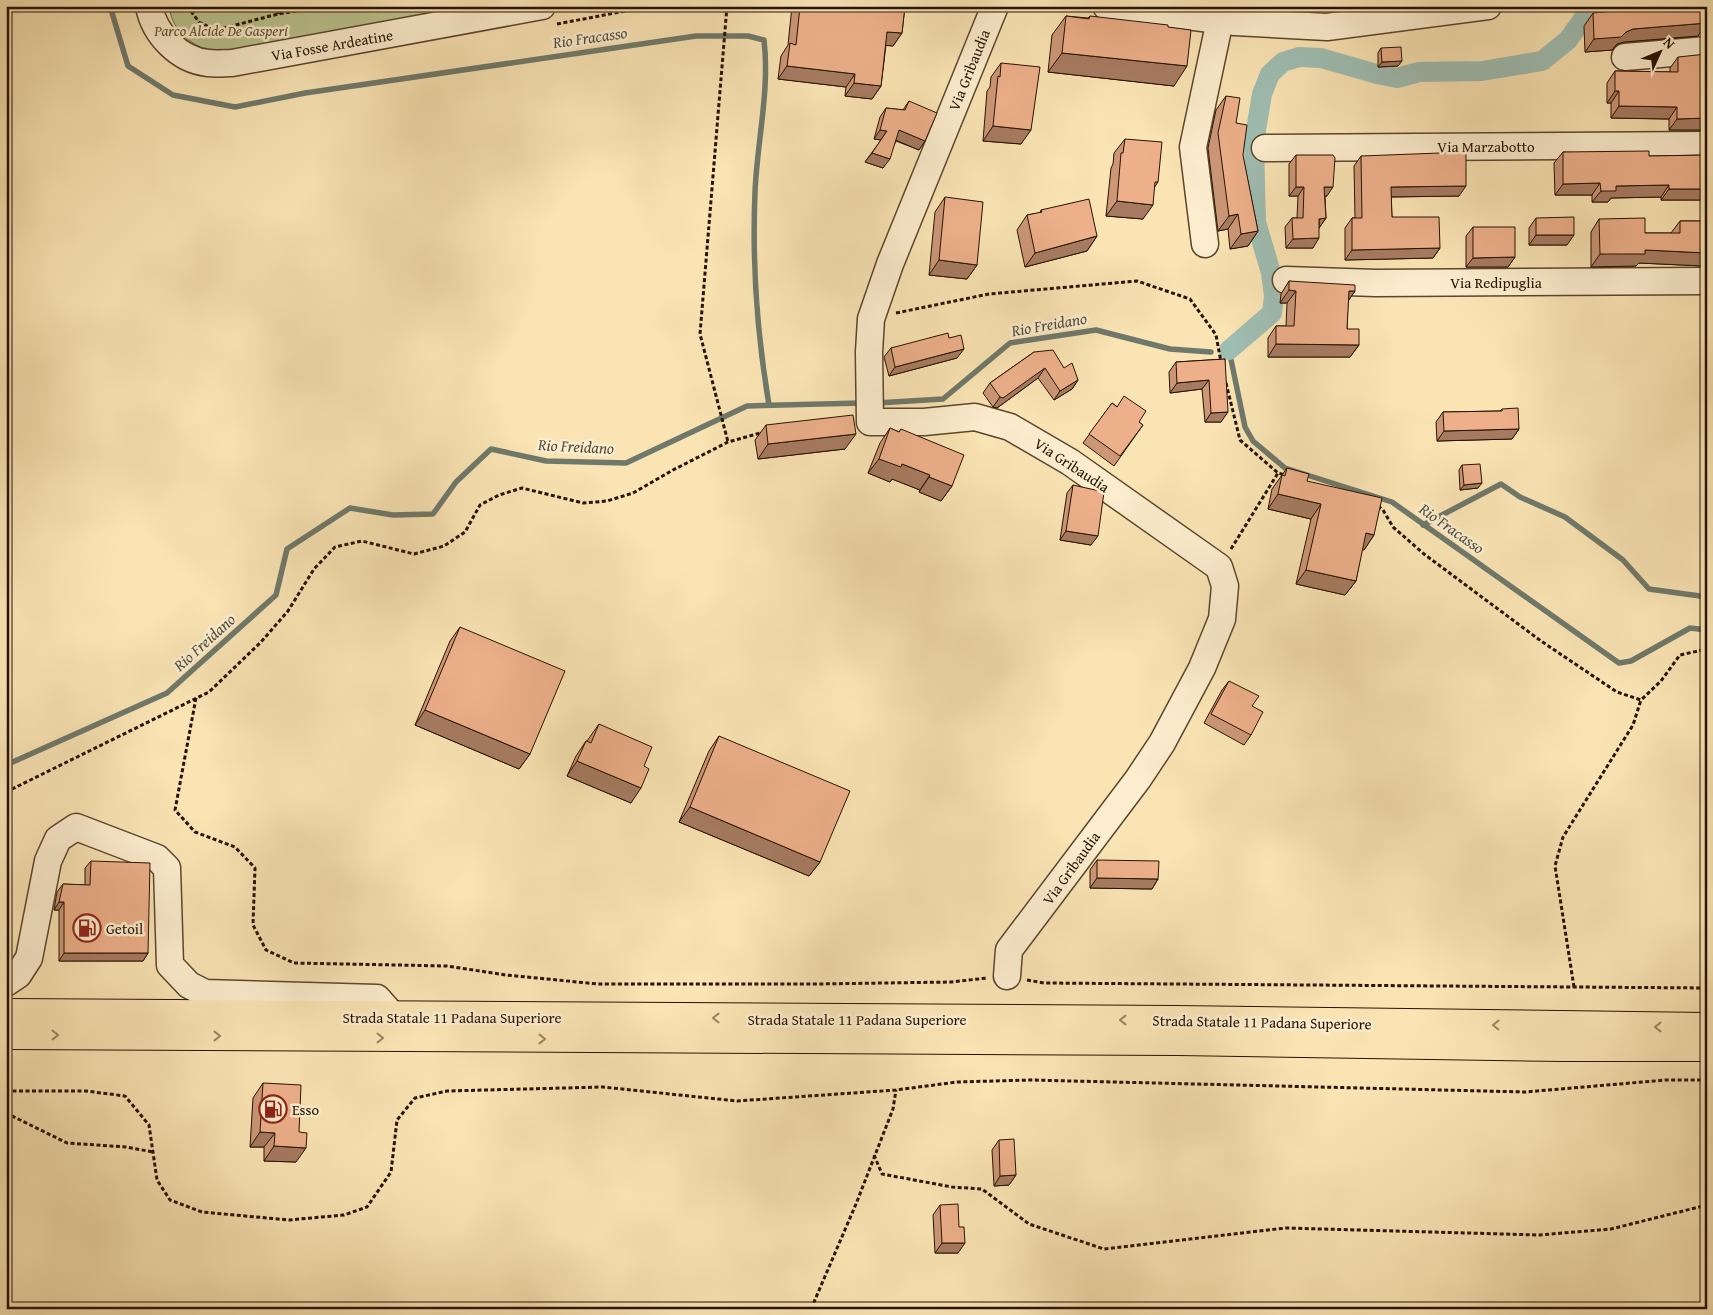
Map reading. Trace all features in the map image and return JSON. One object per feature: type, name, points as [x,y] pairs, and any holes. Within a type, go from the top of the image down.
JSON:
[{"type":"highway","name":"Strada Statale 11 Padana Superiore","points":[[6,1013],[1176,1020],[1707,1027]]},
{"type":"highway","name":"Strada Statale 11 Padana Superiore","points":[[6,1035],[1178,1041],[1564,1047],[1707,1047]]},
{"type":"street","name":"Via Fosse Ardeatine","points":[[148,6],[151,17],[164,39],[183,55],[207,63],[232,63],[542,6]]},
{"type":"street","name":"Via Gribaudia","points":[[995,6],[890,264],[871,319],[870,422],[924,422],[975,417],[1010,427],[1070,462],[1219,567],[1225,586],[1222,620],[1202,668],[1162,743],[1138,779],[1009,950],[1007,976]]},
{"type":"street","points":[[1106,6],[1220,20],[1327,27],[1488,6]]},
{"type":"street","points":[[1205,244],[1193,147],[1220,20]]},
{"type":"street","points":[[1626,57],[1707,50]]},
{"type":"street","name":"Via Marzabotto","points":[[1266,148],[1707,145]]},
{"type":"street","name":"Via Redipuglia","points":[[1286,280],[1376,283],[1707,280]]},
{"type":"street","points":[[6,983],[18,974],[29,958],[48,861],[58,839],[76,827],[157,858],[167,868],[170,965],[188,985],[205,994],[377,998],[393,1016]]},
{"type":"path","points":[[186,6],[199,22],[209,27],[220,29],[278,14],[328,6]]},
{"type":"path","points":[[278,14],[281,6]]},
{"type":"path","points":[[727,6],[700,334],[728,442]]},
{"type":"path","points":[[871,319],[989,294],[1137,280],[1190,299],[1216,335],[1222,364]]},
{"type":"path","points":[[1224,374],[1240,440],[1278,473],[1288,476]]},
{"type":"path","points":[[6,792],[209,692],[261,642],[288,611],[314,569],[335,547],[362,541],[414,554],[444,546],[464,532],[480,505],[499,495],[522,488],[582,503],[607,501],[633,494],[673,470],[728,442],[768,431]]},
{"type":"path","points":[[1219,567],[1278,473]]},
{"type":"path","points":[[1376,505],[1383,510],[1393,527],[1424,554],[1541,641],[1617,692],[1641,700]]},
{"type":"path","points":[[1574,987],[1555,866],[1563,837],[1632,725],[1641,700],[1661,681],[1680,655],[1707,649]]},
{"type":"path","points":[[196,698],[175,810],[195,832],[235,847],[255,868],[253,925],[266,950],[294,962],[447,966],[506,975],[598,984],[952,982],[1007,976],[1044,983],[1707,988]]},
{"type":"path","points":[[6,1091],[86,1091],[125,1096],[149,1125],[157,1180],[170,1200],[202,1212],[289,1220],[344,1215],[367,1208],[391,1172],[397,1120],[415,1098],[446,1091],[602,1087],[737,1101],[896,1090],[957,1082],[1031,1080],[1524,1092],[1666,1080],[1707,1080]]},
{"type":"path","points":[[811,1309],[892,1109],[896,1090]]},
{"type":"path","points":[[6,1114],[67,1143],[126,1147],[153,1152]]},
{"type":"path","points":[[874,1155],[882,1174],[952,1187],[982,1189],[1028,1224],[1104,1249],[1286,1228],[1539,1235],[1611,1229],[1707,1205]]},
{"type":"path","points":[[123,1309],[158,1305],[188,1309]]},
{"type":"green space","name":"Parco Alcide De Gasperi","points":[[169,6],[477,6],[220,55],[202,48],[186,38],[175,25]]},
{"type":"building","points":[[800,6],[905,6],[902,33],[887,32],[881,86],[854,83],[855,74],[787,66],[790,43],[796,45]]},
{"type":"building","points":[[1705,6],[1707,23],[1633,29],[1621,37],[1594,39],[1593,13],[1617,11],[1617,8]]},
{"type":"building","points":[[1066,16],[1089,19],[1090,16],[1168,25],[1168,27],[1191,30],[1187,66],[1062,53]]},
{"type":"building","points":[[1401,47],[1402,61],[1382,62],[1381,48]]},
{"type":"building","points":[[1707,54],[1707,118],[1677,119],[1677,107],[1619,106],[1619,91],[1615,91],[1615,71],[1678,72],[1678,57]]},
{"type":"building","points":[[1001,63],[1040,67],[1031,130],[993,126]]},
{"type":"building","points":[[1226,96],[1240,98],[1236,123],[1247,125],[1243,155],[1258,231],[1241,234],[1238,214],[1229,216],[1218,133]]},
{"type":"building","points":[[909,101],[937,113],[925,141],[899,130],[890,159],[872,153],[887,131],[880,130],[886,108],[905,110]]},
{"type":"building","points":[[1125,139],[1162,142],[1158,182],[1155,182],[1153,205],[1117,201],[1121,153],[1123,153]]},
{"type":"building","points":[[1649,151],[1649,156],[1707,155],[1707,189],[1669,189],[1669,185],[1616,186],[1616,191],[1601,191],[1600,183],[1563,184],[1563,152]]},
{"type":"building","points":[[1466,152],[1466,186],[1391,187],[1392,217],[1439,217],[1440,248],[1352,250],[1352,218],[1362,218],[1361,156]]},
{"type":"building","points":[[1296,155],[1333,155],[1335,158],[1333,187],[1324,187],[1326,218],[1319,219],[1319,238],[1293,239],[1292,218],[1303,218],[1304,187],[1296,187]]},
{"type":"building","points":[[945,197],[983,202],[977,265],[939,260]]},
{"type":"building","points":[[1089,199],[1097,236],[1035,253],[1027,215]]},
{"type":"building","points":[[1574,217],[1574,235],[1536,235],[1536,218]]},
{"type":"building","points":[[1645,218],[1645,233],[1680,233],[1680,221],[1707,221],[1707,253],[1645,250],[1645,254],[1600,254],[1599,219]]},
{"type":"building","points":[[1473,227],[1515,227],[1515,257],[1473,258]]},
{"type":"building","points":[[1289,281],[1355,285],[1355,291],[1349,291],[1347,329],[1359,329],[1359,345],[1276,344],[1276,326],[1294,326],[1296,291],[1289,290]]},
{"type":"building","points":[[948,333],[949,338],[961,335],[964,349],[895,367],[891,348]]},
{"type":"building","points":[[1053,350],[1064,368],[1072,363],[1078,380],[1060,391],[1045,368],[1003,398],[1000,397],[990,383],[1034,352]]},
{"type":"building","points":[[1225,359],[1228,412],[1211,413],[1209,380],[1177,383],[1176,362]]},
{"type":"building","points":[[1124,396],[1146,411],[1139,422],[1143,425],[1120,456],[1089,434],[1112,403],[1117,407]]},
{"type":"building","points":[[1518,408],[1519,429],[1444,431],[1443,412],[1502,411],[1502,409]]},
{"type":"building","points":[[853,415],[856,434],[768,444],[766,425]]},
{"type":"building","points":[[890,428],[899,432],[901,429],[964,455],[952,486],[902,464],[901,467],[879,459]]},
{"type":"building","points":[[1480,464],[1482,483],[1464,485],[1462,465]]},
{"type":"building","points":[[1287,468],[1309,474],[1307,481],[1382,498],[1374,535],[1366,533],[1356,581],[1306,570],[1321,504],[1278,494],[1282,475],[1285,476]]},
{"type":"building","points":[[1073,485],[1104,492],[1098,536],[1066,531]]},
{"type":"building","points":[[460,627],[565,671],[530,754],[425,710]]},
{"type":"building","points":[[1229,681],[1259,696],[1252,706],[1263,712],[1251,735],[1211,714]]},
{"type":"building","points":[[599,724],[652,747],[644,766],[649,769],[641,788],[577,761],[586,741],[591,743]]},
{"type":"building","points":[[719,736],[850,791],[820,862],[690,807]]},
{"type":"building","points":[[1097,860],[1159,861],[1158,879],[1097,878]]},
{"type":"building","points":[[91,861],[150,863],[148,953],[64,953],[64,902],[59,902],[63,884],[90,885]]},
{"type":"building","points":[[263,1083],[301,1085],[299,1132],[307,1133],[306,1148],[274,1146],[275,1133],[260,1132]]},
{"type":"building","points":[[1014,1139],[1016,1175],[1000,1176],[999,1140]]},
{"type":"building","points":[[958,1204],[959,1227],[964,1227],[965,1243],[942,1243],[940,1205]]},
{"type":"waterway","name":"Rio Fracasso","points":[[110,6],[128,66],[173,95],[235,107],[305,93],[696,36],[748,36],[764,40],[765,78],[756,173],[754,246],[761,352],[769,405]]},
{"type":"waterway","points":[[1229,350],[1272,313],[1274,296],[1271,273],[1256,222],[1254,142],[1262,94],[1270,74],[1283,62],[1299,57],[1321,58],[1397,78],[1419,72],[1482,71],[1542,61],[1568,40],[1583,19]]},
{"type":"waterway","name":"Rio Freidano","points":[[877,403],[943,399],[1010,343],[1096,330],[1170,349],[1211,352]]},
{"type":"waterway","name":"Rio Fracasso","points":[[1229,350],[1245,427],[1253,441],[1285,468],[1392,502],[1619,663],[1631,661],[1690,628],[1707,630]]},
{"type":"waterway","name":"Rio Freidano","points":[[6,765],[167,693],[276,595],[287,549],[350,508],[393,515],[433,514],[456,482],[491,449],[546,461],[626,463],[747,406],[862,403]]},
{"type":"waterway","points":[[1423,525],[1501,484],[1520,497],[1565,517],[1623,560],[1649,589],[1707,597]]},
{"type":"place","name":"Getoil","points":[[87,928]]},
{"type":"place","name":"Esso","points":[[273,1109]]}]
